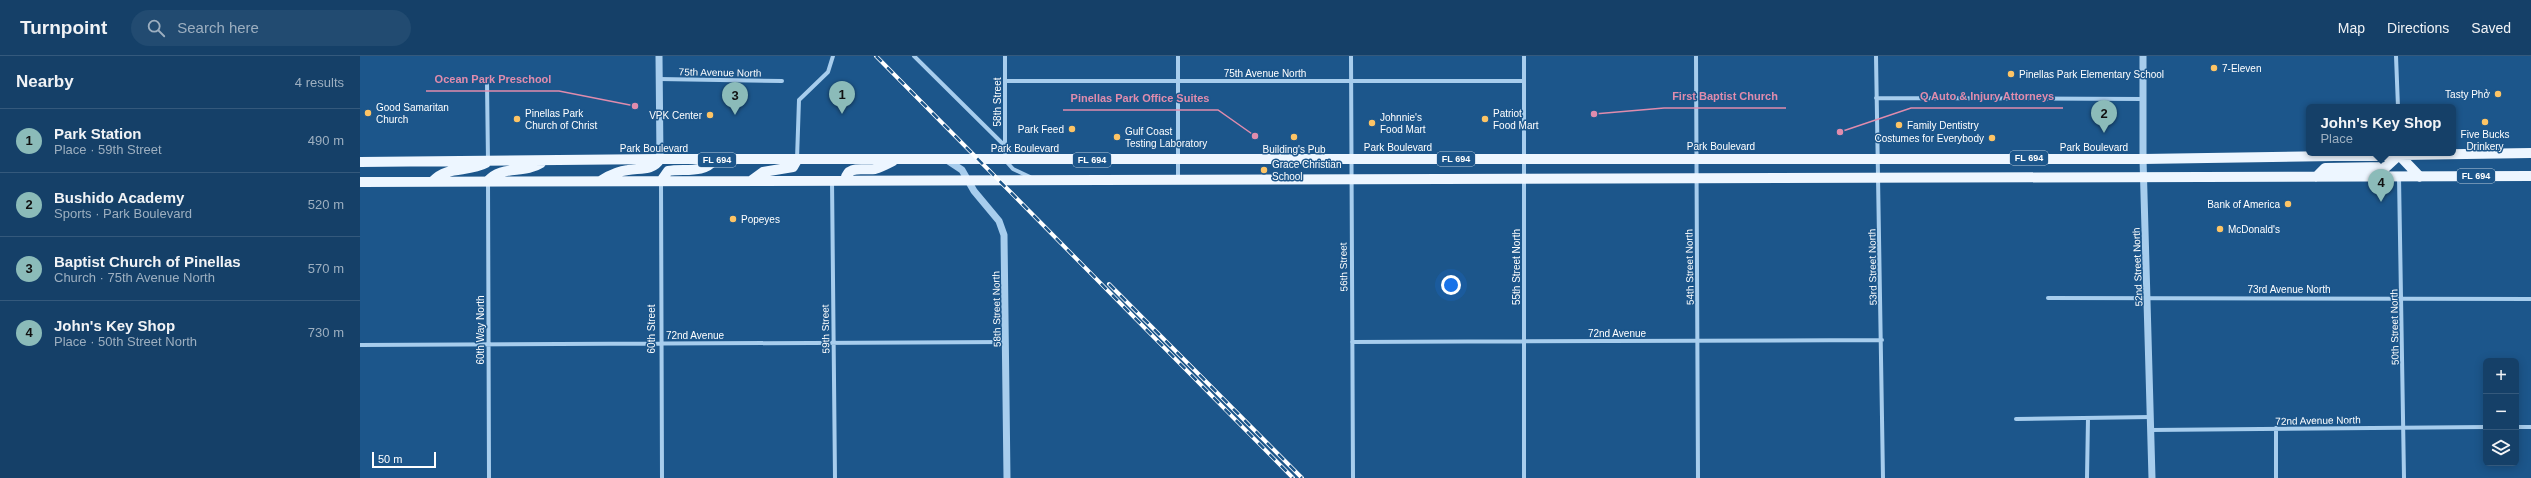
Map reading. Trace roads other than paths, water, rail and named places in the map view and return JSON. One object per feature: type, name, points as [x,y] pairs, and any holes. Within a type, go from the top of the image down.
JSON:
[{"type":"main road","name":"Park Boulevard","points":[[2456,154],[2531,153]]},
{"type":"main road","name":"Park Boulevard","points":[[365,162],[1524,158],[2143,159],[2306,156]]},
{"type":"main road","points":[[2316,177],[2325,168],[2386,167],[2397,156]]},
{"type":"main road","points":[[2401,156],[2420,177]]},
{"type":"main road","points":[[600,181],[620,171],[652,167],[660,160]]},
{"type":"main road","points":[[661,181],[668,171],[701,168],[710,165],[714,160]]},
{"type":"main road","points":[[752,180],[763,172],[793,168],[797,160]]},
{"type":"main road","points":[[845,180],[851,170],[874,169],[895,160]]},
{"type":"main road","points":[[488,181],[500,172],[526,169],[544,161]]},
{"type":"main road","points":[[360,167],[365,162]]},
{"type":"main road","points":[[433,181],[444,173],[472,169],[488,162]]},
{"type":"main road","name":"FL 694","points":[[360,182],[1350,178],[2531,176]]},
{"type":"street","points":[[658,56],[660,160]]},
{"type":"street","points":[[797,160],[800,100],[828,72],[833,56]]},
{"type":"street","points":[[914,56],[1005,146]]},
{"type":"street","name":"58th Street","points":[[1005,56],[1006,160]]},
{"type":"street","points":[[1178,56],[1178,179]]},
{"type":"street","name":"56th Street","points":[[1351,56],[1350,178],[1353,478]]},
{"type":"street","name":"55th Street North","points":[[1524,56],[1524,478]]},
{"type":"street","name":"54th Street North","points":[[1696,56],[1695,158],[1699,341],[1698,478]]},
{"type":"street","name":"53rd Street North","points":[[1876,56],[1882,340],[1883,478]]},
{"type":"street","name":"52nd Street North","points":[[2143,56],[2143,159],[2152,478]]},
{"type":"street","points":[[2396,56],[2398,104]]},
{"type":"street","name":"75th Avenue North","points":[[659,79],[782,81]]},
{"type":"street","name":"75th Avenue North","points":[[1005,81],[1524,81]]},
{"type":"street","points":[[487,84],[488,162]]},
{"type":"street","points":[[1876,98],[2144,99]]},
{"type":"street","name":"58th Street North","points":[[947,160],[962,170],[974,191],[998,221],[1004,235],[1007,478]]},
{"type":"street","points":[[1006,160],[1014,169],[1036,179]]},
{"type":"street","name":"50th Street North","points":[[2399,177],[2404,478]]},
{"type":"street","name":"59th Street","points":[[832,180],[835,478]]},
{"type":"street","name":"60th Way North","points":[[488,181],[489,478]]},
{"type":"street","name":"60th Street","points":[[661,181],[662,478]]},
{"type":"street","name":"73rd Avenue North","points":[[2048,298],[2148,296],[2531,298]]},
{"type":"street","name":"72nd Avenue","points":[[1352,342],[1882,340]]},
{"type":"street","name":"72nd Avenue","points":[[360,345],[1006,342]]},
{"type":"street","points":[[2016,419],[2151,417]]},
{"type":"street","points":[[2087,478],[2088,418]]},
{"type":"street","name":"72nd Avenue North","points":[[2151,430],[2403,426],[2483,427]]},
{"type":"street","points":[[2519,427],[2531,427]]},
{"type":"street","points":[[2276,428],[2276,478]]},
{"type":"railway","points":[[876,56],[1293,478]]},
{"type":"railway","points":[[1109,284],[1302,478]]},
{"type":"place","name":"7-Eleven","points":[[2214,68]]},
{"type":"place","name":"Pinellas Park Elementary School","points":[[2011,74]]},
{"type":"place","name":"Tasty Phở","points":[[2498,94]]},
{"type":"place","name":"Ocean Park Preschool","points":[[635,106]]},
{"type":"place","name":"Good Samaritan Church","points":[[368,113]]},
{"type":"place","name":"Park Station","points":[[842,114]]},
{"type":"place","name":"First Baptist Church","points":[[1594,114]]},
{"type":"place","name":"VPK Center","points":[[710,115]]},
{"type":"place","name":"Baptist Church of Pinellas","points":[[735,115]]},
{"type":"place","name":"Pinellas Park Church of Christ","points":[[517,119]]},
{"type":"place","name":"Patriot Food Mart","points":[[1485,119]]},
{"type":"place","name":"Five Bucks Drinkery","points":[[2485,122]]},
{"type":"place","name":"Johnnie's Food Mart","points":[[1372,123]]},
{"type":"place","name":"Family Dentistry","points":[[1899,125]]},
{"type":"place","name":"Park Feed","points":[[1072,129]]},
{"type":"place","name":"Q Auto & Injury Attorneys","points":[[1840,132]]},
{"type":"place","name":"Bushido Academy","points":[[2104,133]]},
{"type":"place","name":"Pinellas Park Office Suites","points":[[1255,136]]},
{"type":"place","name":"Gulf Coast Testing Laboratory","points":[[1117,137]]},
{"type":"place","name":"Building's Pub","points":[[1294,137]]},
{"type":"place","name":"Costumes for Everybody","points":[[1992,138]]},
{"type":"place","name":"Grace Christian School","points":[[1264,170]]},
{"type":"place","name":"John's Key Shop","points":[[2381,202]]},
{"type":"place","name":"Bank of America","points":[[2288,204]]},
{"type":"place","name":"Popeyes","points":[[733,219]]},
{"type":"place","name":"McDonald's","points":[[2220,229]]}]
